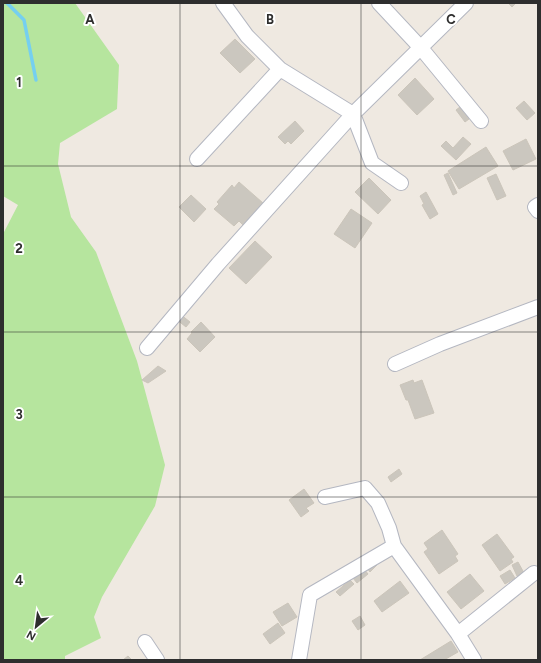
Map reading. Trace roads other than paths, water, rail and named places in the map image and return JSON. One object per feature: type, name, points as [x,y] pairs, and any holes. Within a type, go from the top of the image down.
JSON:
[{"type":"street","points":[[224,3],[248,36],[280,70],[353,114],[372,163],[401,183]]},
{"type":"street","points":[[379,3],[421,48],[481,121]]},
{"type":"street","points":[[147,348],[224,258],[353,114],[466,3]]},
{"type":"street","points":[[196,159],[280,70]]},
{"type":"street","points":[[538,206],[535,207],[538,211]]},
{"type":"street","points":[[395,364],[440,344],[538,307]]},
{"type":"street","points":[[325,497],[365,488],[378,502],[389,528],[394,546],[458,634],[474,660]]},
{"type":"street","points":[[299,660],[310,594],[394,546]]},
{"type":"street","points":[[458,634],[534,573]]},
{"type":"street","points":[[145,642],[157,660]]},
{"type":"waterway","points":[[7,3],[24,20],[36,80]]}]
